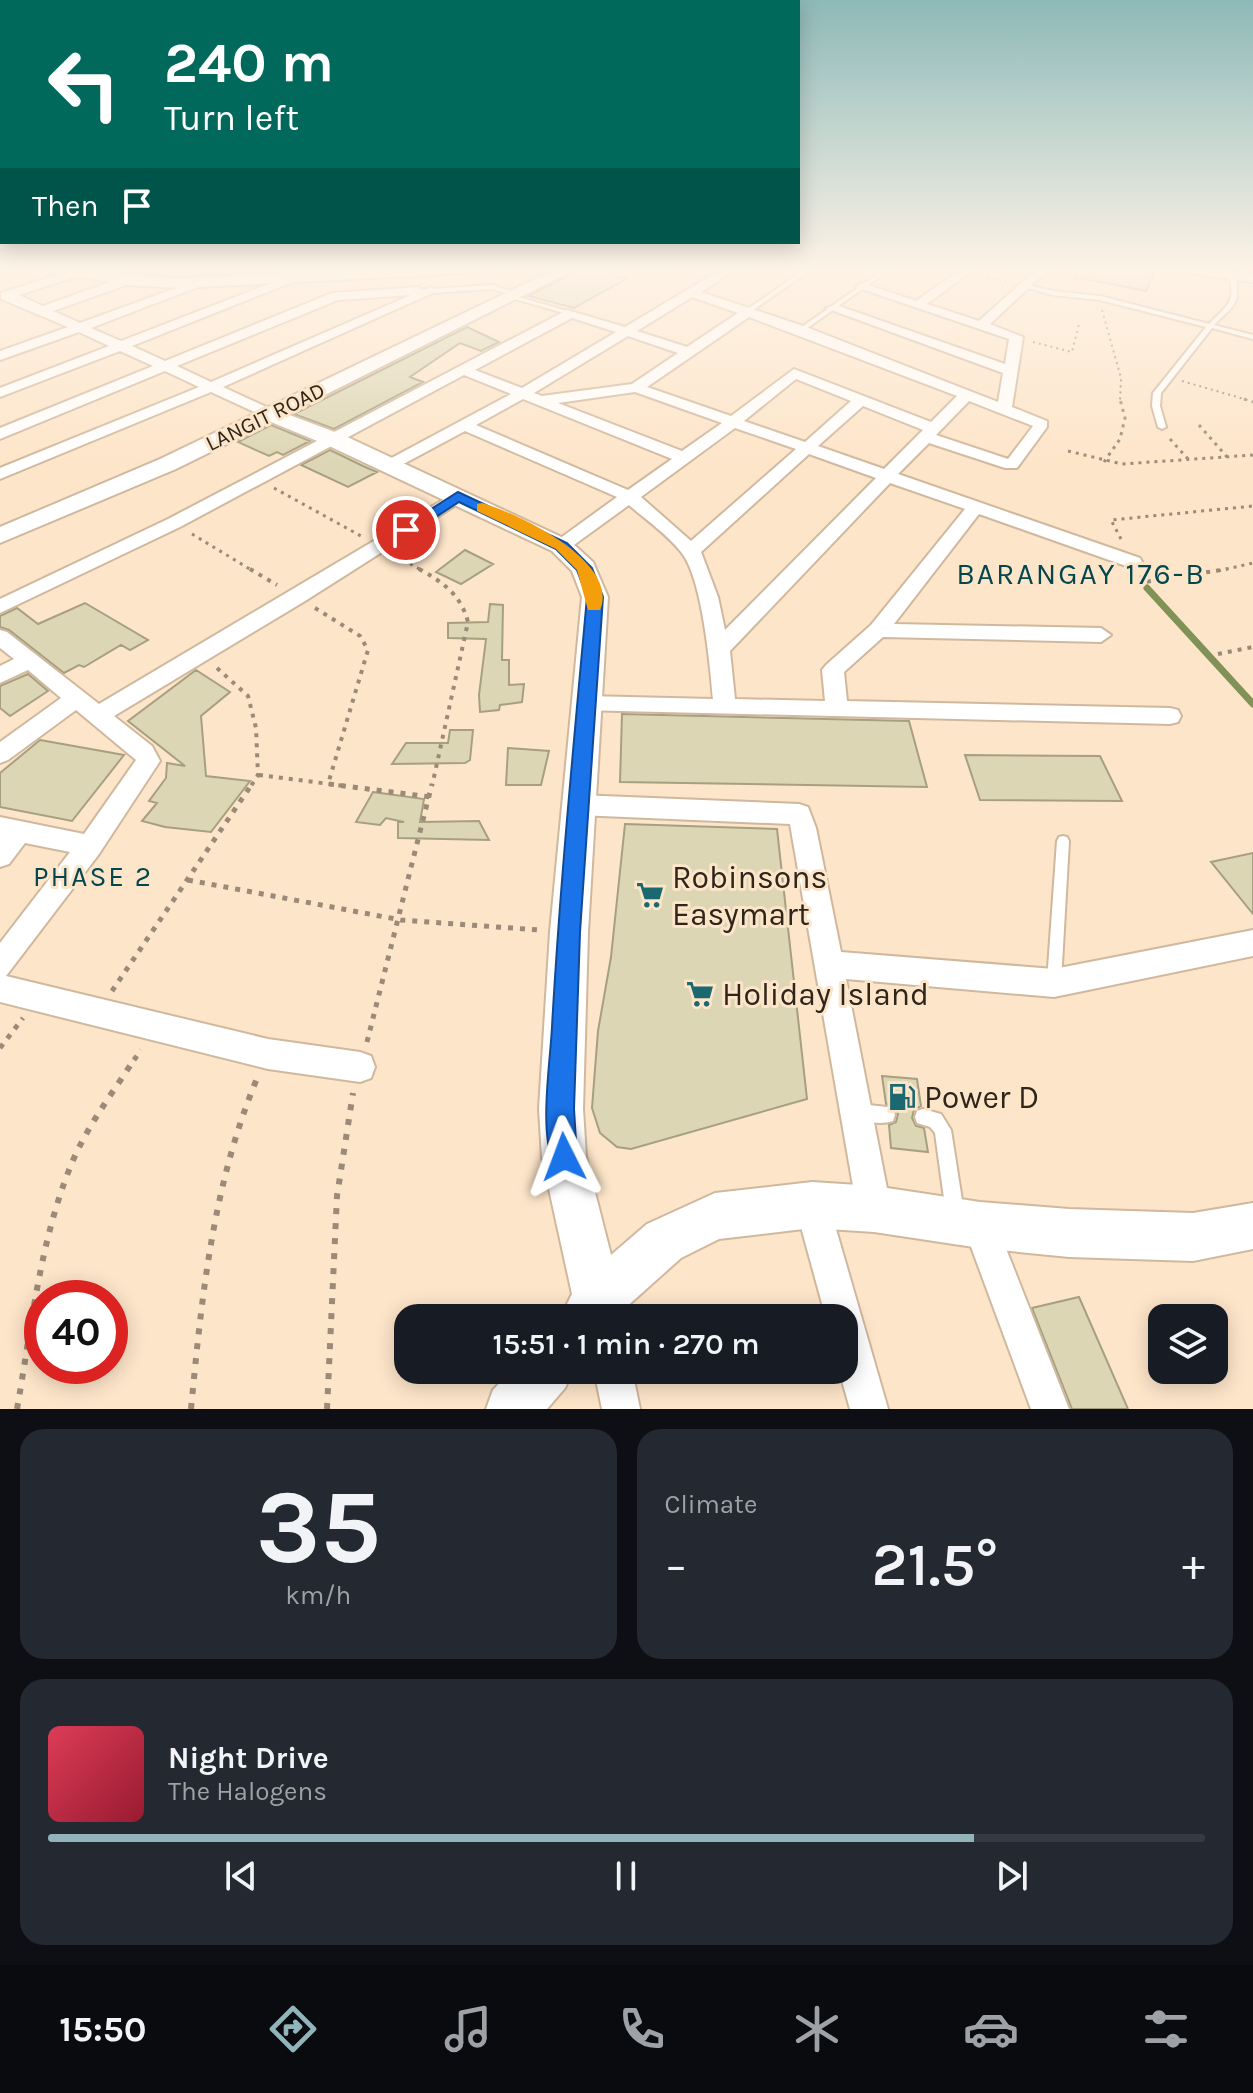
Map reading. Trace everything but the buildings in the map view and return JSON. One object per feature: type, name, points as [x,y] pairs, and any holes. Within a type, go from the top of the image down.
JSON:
[{"type":"street","points":[[4,352],[60,334]]},
{"type":"street","points":[[95,334],[458,496],[561,546],[584,568],[595,597],[569,932],[561,1109],[564,1157],[593,1304]]},
{"type":"street","points":[[0,393],[156,334]]},
{"type":"street","points":[[0,434],[247,334]]},
{"type":"street","points":[[0,474],[333,334]]},
{"type":"street","name":"LANGIT ROAD","points":[[0,536],[95,497],[433,334]]},
{"type":"street","points":[[0,607],[174,523],[532,334]]},
{"type":"street","points":[[390,465],[522,394],[618,334]]},
{"type":"street","points":[[635,334],[689,352]]},
{"type":"street","points":[[636,388],[715,334]]},
{"type":"street","points":[[561,546],[733,422],[794,373],[862,399],[931,433],[1011,465],[1042,424],[811,334]]},
{"type":"street","points":[[905,334],[1011,371]]},
{"type":"street","points":[[1004,410],[1016,337],[1007,334]]},
{"type":"street","points":[[463,370],[682,457]]},
{"type":"street","points":[[542,400],[636,388],[1133,562]]},
{"type":"street","points":[[719,649],[890,477],[966,395]]},
{"type":"street","points":[[691,551],[862,399]]},
{"type":"street","points":[[0,417],[25,425]]},
{"type":"street","points":[[466,426],[631,497],[691,551],[708,597],[719,649],[725,706]]},
{"type":"street","points":[[96,716],[298,597],[458,496]]},
{"type":"street","points":[[837,707],[833,670],[878,630],[976,507]]},
{"type":"street","points":[[878,630],[1101,635]]},
{"type":"street","points":[[0,637],[27,662],[144,752],[148,761],[90,846],[0,965]]},
{"type":"street","points":[[0,675],[27,662]]},
{"type":"street","points":[[0,754],[76,698]]},
{"type":"street","points":[[587,704],[1170,716]]},
{"type":"street","points":[[578,805],[799,814],[830,964],[874,1209]]},
{"type":"street","points":[[0,856],[10,829],[90,846]]},
{"type":"street","points":[[830,964],[1054,983],[1253,943]]},
{"type":"street","points":[[0,988],[268,1054],[360,1067]]},
{"type":"street","points":[[812,1205],[840,1304]]},
{"type":"street","points":[[603,1304],[664,1241],[715,1216],[812,1205],[874,1209],[968,1224],[1069,1233],[1193,1237],[1253,1226]]},
{"type":"street","points":[[968,1224],[1050,1409]]},
{"type":"street","points":[[858,1369],[869,1409]]},
{"type":"street","points":[[512,1409],[534,1384]]},
{"type":"street","points":[[616,1384],[621,1409]]},
{"type":"lane","points":[[1162,427],[1156,406],[1157,393],[1204,334]]},
{"type":"lane","points":[[1054,983],[1063,841]]},
{"type":"lane","points":[[856,1112],[887,1115]]},
{"type":"lane","points":[[923,1117],[935,1120],[943,1130],[968,1224]]},
{"type":"path","points":[[1016,337],[1072,352],[1077,334]]},
{"type":"path","points":[[1104,462],[1120,439],[1125,418],[1120,405],[1121,378],[1107,334]]},
{"type":"path","points":[[1168,377],[1253,402]]},
{"type":"path","points":[[1199,425],[1227,457]]},
{"type":"path","points":[[1162,427],[1188,459]]},
{"type":"path","points":[[1068,451],[1122,464],[1253,455]]},
{"type":"path","points":[[257,479],[450,587],[464,601],[468,622],[431,797],[342,1146],[327,1409]]},
{"type":"path","points":[[1111,520],[1253,506]]},
{"type":"path","points":[[174,523],[360,636],[367,645],[328,784]]},
{"type":"path","points":[[1145,582],[1184,578],[1253,563]]},
{"type":"path","points":[[1218,654],[1253,647]]},
{"type":"path","points":[[97,1013],[258,775],[256,728],[248,696],[238,684],[199,656]]},
{"type":"path","points":[[258,775],[431,797]]},
{"type":"path","points":[[187,880],[401,920],[569,932]]},
{"type":"path","points":[[0,1048],[38,998]]},
{"type":"path","points":[[17,1409],[59,1198],[74,1158],[100,1112],[156,1028]]},
{"type":"path","points":[[191,1409],[214,1220],[242,1109],[268,1054]]},
{"type":"waterway","points":[[1147,588],[1253,704]]},
{"type":"slow traffic","points":[[482,508],[561,546],[584,568],[595,597],[594,606]]},
{"type":"place","name":"Robinsons Easymart","points":[[650,895]]},
{"type":"place","name":"Holiday Island","points":[[700,994]]},
{"type":"place","name":"Power D","points":[[902,1097]]},
{"type":"district","name":"BARANGAY 176-B","points":[[1081,574]]},
{"type":"district","name":"PHASE 2","points":[[93,876]]},
{"type":"route","points":[[406,530],[458,496],[561,546],[584,568],[595,597],[569,932],[561,1109],[564,1157]]}]
